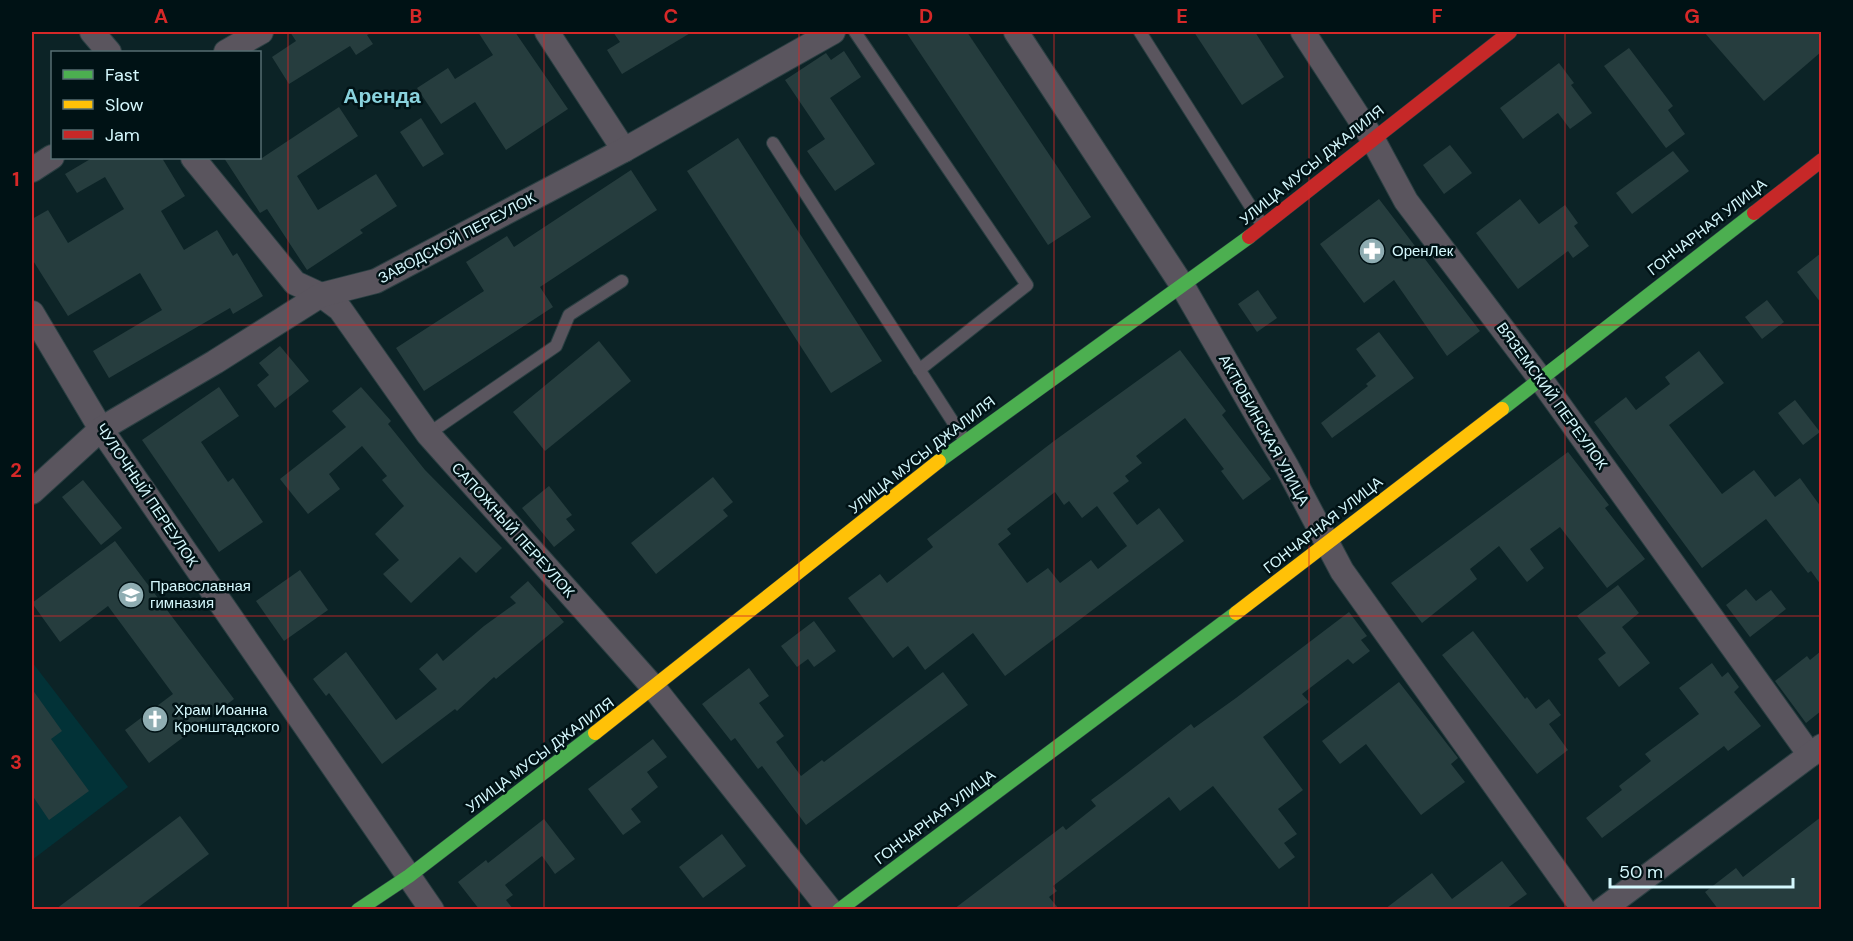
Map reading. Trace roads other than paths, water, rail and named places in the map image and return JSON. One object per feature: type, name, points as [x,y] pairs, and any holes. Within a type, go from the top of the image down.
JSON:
[{"type":"street","points":[[92,32],[108,51]]},
{"type":"street","points":[[228,51],[261,32]]},
{"type":"street","points":[[547,32],[624,150]]},
{"type":"street","name":"ЗАВОДСКОЙ ПЕРЕУЛОК","points":[[32,492],[101,429],[215,363],[321,295],[376,281],[624,150],[832,32]]},
{"type":"street","name":"АКТЮБИНСКАЯ УЛИЦА","points":[[1016,32],[1182,285],[1287,467],[1326,544],[1584,909]]},
{"type":"street","name":"ВЯЗЕМСКИЙ ПЕРЕУЛОК","points":[[1303,32],[1372,138],[1406,201],[1816,751]]},
{"type":"street","name":"УЛИЦА МУСЫ ДЖАЛИЛЯ","points":[[358,909],[409,876],[654,688],[965,440],[1263,226],[1372,138],[1510,32]]},
{"type":"street","points":[[32,170],[51,158]]},
{"type":"street","name":"САПОЖНЫЙ ПЕРЕУЛОК","points":[[194,159],[295,284],[321,295],[340,309],[428,434],[654,688],[830,909]]},
{"type":"street","name":"ГОНЧАРНАЯ УЛИЦА","points":[[839,909],[1326,544],[1821,160]]},
{"type":"street","points":[[340,309],[376,281]]},
{"type":"street","name":"ЧУЛОЧНЫЙ ПЕРЕУЛОК","points":[[32,313],[101,429],[432,909]]},
{"type":"street","points":[[1602,909],[1816,751]]},
{"type":"lane","points":[[855,32],[1027,285],[919,370]]},
{"type":"lane","points":[[1140,32],[1263,226]]},
{"type":"lane","points":[[773,143],[965,440]]},
{"type":"lane","points":[[428,434],[556,346],[570,315],[622,281]]},
{"type":"place","name":"ОренЛек","points":[[1372,251]]},
{"type":"place","name":"Православная гимназия","points":[[131,595]]},
{"type":"place","name":"Храм Иоанна Кронштадского","points":[[155,719]]},
{"type":"district","name":"Аренда","points":[[382,96]]}]
